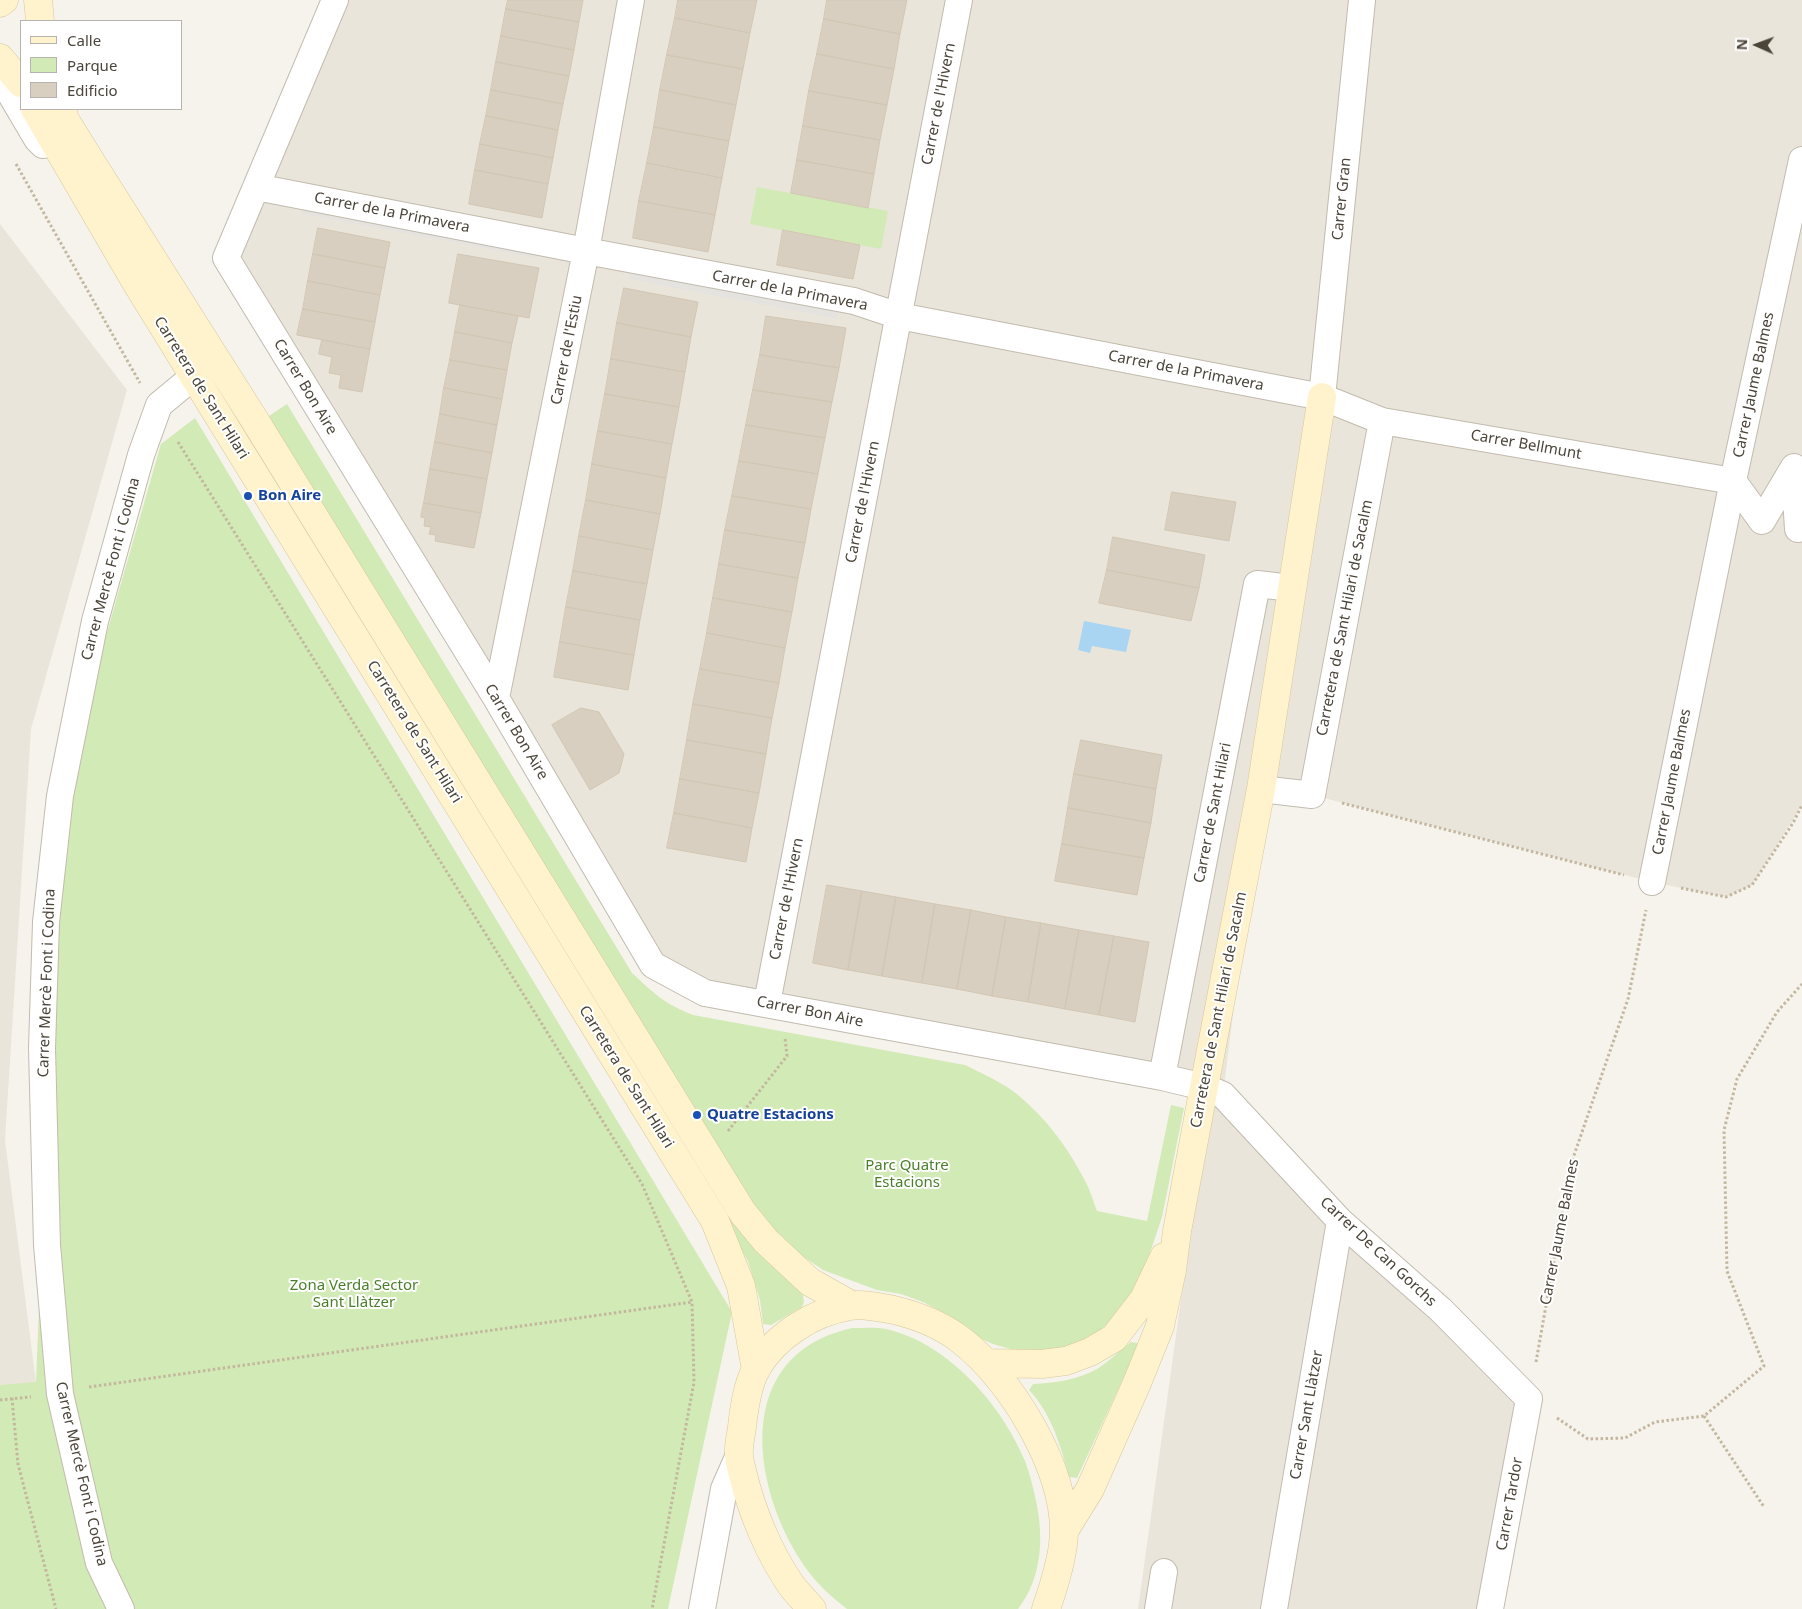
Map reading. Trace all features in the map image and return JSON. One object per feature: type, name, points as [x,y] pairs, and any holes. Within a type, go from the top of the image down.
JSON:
[{"type":"street","points":[[0,4],[4,0]]},
{"type":"street","points":[[38,0],[40,20]]},
{"type":"street","name":"Carrer Bon Aire","points":[[335,0],[226,258],[496,698],[653,965],[705,993],[1162,1077],[1204,1087]]},
{"type":"street","name":"Carrer de l'Estiu","points":[[496,698],[586,251],[631,0]]},
{"type":"street","name":"Carrer de l'Hivern","points":[[767,1003],[959,0]]},
{"type":"street","name":"Carrer Gran","points":[[1322,397],[1362,0]]},
{"type":"street","points":[[0,58],[20,83]]},
{"type":"street","points":[[0,76],[37,139],[66,164]]},
{"type":"street","name":"Carretera de Sant Hilari","points":[[36,110],[137,284],[715,1221],[741,1286],[756,1370]]},
{"type":"street","name":"Carretera de Sant Hilari","points":[[62,110],[65,120],[83,150],[254,419],[743,1213],[766,1241],[810,1282],[851,1305]]},
{"type":"street","name":"Carrer Jaume Balmes","points":[[1652,882],[1733,481],[1802,160]]},
{"type":"street","name":"Carrer de la Primavera","points":[[256,187],[854,301],[899,316],[1322,397]]},
{"type":"street","name":"Carrer Mercè Font i Codina","points":[[121,1609],[100,1563],[60,1394],[47,1246],[42,1048],[46,922],[60,796],[95,620],[141,455],[159,405],[194,376]]},
{"type":"street","name":"Carrer Bellmunt","points":[[1322,397],[1382,421],[1733,481]]},
{"type":"street","name":"Carretera de Sant Hilari de Sacalm","points":[[1064,1531],[1090,1488],[1160,1326],[1261,789],[1322,397]]},
{"type":"street","name":"Carretera de Sant Hilari de Sacalm","points":[[1312,795],[1382,421]]},
{"type":"street","points":[[1733,481],[1762,521],[1794,466],[1798,528],[1802,520]]},
{"type":"street","name":"Carrer de Sant Hilari","points":[[1162,1077],[1257,584],[1292,588]]},
{"type":"street","points":[[1261,789],[1312,795]]},
{"type":"street","name":"Carrer De Can Gorchs","points":[[1204,1087],[1223,1095],[1340,1221],[1441,1310],[1529,1399]]},
{"type":"street","name":"Carrer Sant Llàtzer","points":[[1274,1609],[1340,1221]]},
{"type":"street","name":"Carretera de Sant Hilari de Sacalm","points":[[986,1363],[1042,1364],[1066,1361],[1090,1352],[1114,1338],[1144,1299],[1177,1231]]},
{"type":"street","points":[[702,1609],[724,1489],[739,1455],[747,1396],[756,1370],[777,1342],[801,1324],[828,1312],[851,1305],[901,1312],[935,1324],[962,1341],[986,1363],[1005,1386],[1039,1438],[1050,1465],[1057,1491],[1064,1531],[1058,1572],[1046,1609]]},
{"type":"street","name":"Carrer Tardor","points":[[1490,1609],[1529,1399]]},
{"type":"street","points":[[739,1455],[746,1486],[760,1528],[791,1585],[812,1609]]},
{"type":"street","points":[[1158,1609],[1164,1572]]},
{"type":"path","points":[[14,161],[143,388]]},
{"type":"path","points":[[177,440],[642,1184],[692,1302],[694,1382],[652,1609]]},
{"type":"path","points":[[1312,795],[1652,882],[1726,897],[1752,885],[1793,823],[1802,805]]},
{"type":"path","name":"Carrer Jaume Balmes","points":[[1529,1399],[1572,1164],[1628,999],[1652,882]]},
{"type":"path","points":[[1529,1399],[1588,1439],[1625,1438],[1655,1422],[1704,1416],[1764,1366],[1727,1271],[1724,1130],[1737,1079],[1777,1012],[1802,984]]},
{"type":"path","points":[[725,1135],[787,1056],[785,1038]]},
{"type":"path","points":[[83,1388],[692,1302]]},
{"type":"path","points":[[0,1400],[36,1397]]},
{"type":"path","points":[[12,1398],[18,1464],[56,1609]]},
{"type":"path","points":[[1704,1416],[1764,1507]]},
{"type":"shaded area","points":[[335,0],[1802,0],[1802,805],[1752,885],[1726,897],[1652,882],[1312,795],[1261,789],[1223,1095],[1529,1399],[1490,1609],[1138,1609],[1201,1155],[1203,1087],[798,1010],[653,965],[226,258]]},
{"type":"shaded area","points":[[304,206],[539,251],[537,258],[302,214]]},
{"type":"shaded area","points":[[0,224],[127,390],[31,729],[5,1140],[36,1383],[0,1609]]},
{"type":"shaded area","points":[[631,270],[839,310],[837,319],[629,279]]},
{"type":"green space","points":[[757,187],[888,211],[881,249],[750,224]]},
{"type":"green space","name":"Parc Quatre Estacions","points":[[287,404],[632,973],[647,987],[674,1006],[693,1015],[965,1065],[1012,1090],[1038,1113],[1078,1167],[1097,1211],[1147,1221],[1171,1105],[1184,1108],[1162,1217],[1152,1247],[1137,1285],[1109,1323],[1086,1341],[1059,1350],[1017,1351],[977,1337],[944,1313],[923,1302],[901,1294],[877,1290],[823,1270],[768,1230],[263,420]]},
{"type":"green space","name":"Zona Verda Sector Sant Llàtzer","points":[[195,418],[732,1312],[668,1609],[0,1609],[0,1385],[36,1382],[60,796],[161,444]]},
{"type":"green space","points":[[719,1193],[757,1250],[772,1266],[802,1290],[804,1302],[802,1307],[771,1325],[763,1324],[760,1300],[748,1261],[711,1199]]},
{"type":"green space","points":[[852,1328],[886,1329],[909,1336],[931,1348],[970,1379],[987,1398],[1015,1440],[1030,1476],[1039,1515],[1040,1529],[1039,1557],[1036,1571],[1026,1597],[1018,1609],[847,1609],[821,1587],[801,1560],[785,1533],[773,1503],[765,1471],[762,1439],[766,1408],[776,1380],[795,1356],[822,1338]]},
{"type":"green space","points":[[1131,1342],[1137,1343],[1138,1347],[1077,1478],[1069,1477],[1059,1442],[1049,1419],[1029,1390],[1033,1384],[1066,1380],[1090,1373],[1106,1363]]},
{"type":"water","points":[[1084,621],[1131,630],[1126,652],[1092,646],[1090,653],[1078,650]]},
{"type":"building","points":[[508,0],[583,0],[579,22],[506,9]]},
{"type":"building","points":[[678,0],[757,0],[750,33],[675,18]]},
{"type":"building","points":[[827,0],[907,0],[900,34],[824,19]]},
{"type":"building","points":[[506,9],[579,22],[574,50],[501,36]]},
{"type":"building","points":[[675,18],[750,33],[743,69],[667,55]]},
{"type":"building","points":[[824,19],[900,34],[894,69],[817,54]]},
{"type":"building","points":[[501,36],[574,50],[569,76],[496,62]]},
{"type":"building","points":[[817,54],[894,69],[887,105],[809,91]]},
{"type":"building","points":[[667,55],[743,69],[736,105],[660,90]]},
{"type":"building","points":[[496,62],[569,76],[563,104],[491,90]]},
{"type":"building","points":[[491,90],[563,104],[558,130],[486,116]]},
{"type":"building","points":[[660,90],[736,105],[729,141],[654,127]]},
{"type":"building","points":[[809,91],[887,105],[880,140],[803,126]]},
{"type":"building","points":[[486,116],[558,130],[553,158],[480,144]]},
{"type":"building","points":[[803,126],[880,140],[874,174],[797,160]]},
{"type":"building","points":[[654,127],[729,141],[722,178],[647,163]]},
{"type":"building","points":[[480,144],[553,158],[548,184],[475,170]]},
{"type":"building","points":[[797,160],[874,174],[868,208],[791,193]]},
{"type":"building","points":[[647,163],[722,178],[715,215],[639,201]]},
{"type":"building","points":[[475,170],[548,184],[542,218],[469,204]]},
{"type":"building","points":[[639,201],[715,215],[708,252],[633,238]]},
{"type":"building","points":[[318,228],[390,242],[385,268],[313,254]]},
{"type":"building","points":[[783,230],[860,245],[853,279],[777,265]]},
{"type":"building","points":[[313,254],[385,268],[380,295],[308,281]]},
{"type":"building","points":[[458,254],[539,268],[529,318],[449,303]]},
{"type":"building","points":[[308,281],[380,295],[375,322],[303,309]]},
{"type":"building","points":[[624,288],[698,302],[691,337],[617,323]]},
{"type":"building","points":[[460,305],[518,316],[512,343],[455,332]]},
{"type":"building","points":[[303,309],[375,322],[370,349],[297,335]]},
{"type":"building","points":[[766,316],[846,328],[839,368],[760,355]]},
{"type":"building","points":[[617,323],[691,337],[685,372],[611,359]]},
{"type":"building","points":[[455,332],[512,343],[507,370],[450,360]]},
{"type":"building","points":[[322,340],[370,349],[362,392],[339,388],[341,375],[329,373],[332,357],[319,354]]},
{"type":"building","points":[[760,355],[839,368],[832,402],[753,390]]},
{"type":"building","points":[[611,359],[685,372],[679,407],[605,394]]},
{"type":"building","points":[[450,360],[507,370],[502,399],[444,388]]},
{"type":"building","points":[[444,388],[502,399],[497,425],[440,414]]},
{"type":"building","points":[[753,390],[832,402],[825,438],[746,425]]},
{"type":"building","points":[[605,394],[679,407],[672,444],[598,431]]},
{"type":"building","points":[[440,414],[497,425],[492,453],[435,442]]},
{"type":"building","points":[[746,425],[825,438],[818,474],[739,461]]},
{"type":"building","points":[[598,431],[672,444],[666,478],[592,464]]},
{"type":"building","points":[[435,442],[492,453],[487,479],[430,469]]},
{"type":"building","points":[[739,461],[818,474],[811,509],[732,496]]},
{"type":"building","points":[[592,464],[666,478],[660,514],[586,500]]},
{"type":"building","points":[[430,469],[487,479],[481,513],[424,503]]},
{"type":"building","points":[[1172,492],[1236,502],[1229,541],[1165,530]]},
{"type":"building","points":[[732,496],[811,509],[805,543],[725,530]]},
{"type":"building","points":[[586,500],[660,514],[653,550],[579,536]]},
{"type":"building","points":[[424,503],[481,513],[474,548],[435,541],[436,535],[429,534],[431,527],[424,526],[425,518],[421,517]]},
{"type":"building","points":[[725,530],[805,543],[798,578],[719,564]]},
{"type":"building","points":[[579,536],[653,550],[647,584],[573,571]]},
{"type":"building","points":[[1113,537],[1205,555],[1199,588],[1107,570]]},
{"type":"building","points":[[719,564],[798,578],[792,612],[713,598]]},
{"type":"building","points":[[1107,570],[1199,588],[1191,621],[1099,603]]},
{"type":"building","points":[[573,571],[647,584],[640,620],[566,607]]},
{"type":"building","points":[[713,598],[792,612],[785,648],[707,633]]},
{"type":"building","points":[[566,607],[640,620],[634,655],[560,642]]},
{"type":"building","points":[[707,633],[785,648],[779,683],[700,669]]},
{"type":"building","points":[[560,642],[634,655],[628,690],[554,677]]},
{"type":"building","points":[[700,669],[779,683],[772,718],[693,704]]},
{"type":"building","points":[[693,704],[772,718],[766,754],[687,740]]},
{"type":"building","points":[[581,708],[599,712],[624,754],[619,773],[590,790],[552,725]]},
{"type":"building","points":[[687,740],[766,754],[759,793],[680,779]]},
{"type":"building","points":[[1081,740],[1162,755],[1156,789],[1074,774]]},
{"type":"building","points":[[1074,774],[1156,789],[1151,823],[1068,808]]},
{"type":"building","points":[[680,779],[759,793],[752,828],[674,813]]},
{"type":"building","points":[[1068,808],[1151,823],[1144,858],[1062,844]]},
{"type":"building","points":[[674,813],[752,828],[746,862],[667,848]]},
{"type":"building","points":[[1062,844],[1144,858],[1137,895],[1055,881]]},
{"type":"building","points":[[827,885],[862,891],[848,970],[813,963]]},
{"type":"building","points":[[862,891],[896,897],[882,976],[848,970]]},
{"type":"building","points":[[896,897],[935,904],[922,983],[882,976]]},
{"type":"building","points":[[935,904],[971,910],[957,989],[922,983]]},
{"type":"building","points":[[971,910],[1006,917],[992,996],[957,989]]},
{"type":"building","points":[[1006,917],[1041,923],[1028,1002],[992,996]]},
{"type":"building","points":[[1041,923],[1079,930],[1065,1009],[1028,1002]]},
{"type":"building","points":[[1079,930],[1114,936],[1099,1015],[1065,1009]]},
{"type":"building","points":[[1114,936],[1149,942],[1135,1022],[1099,1015]]},
{"type":"place","name":"Bon Aire","points":[[248,496]]},
{"type":"place","name":"Quatre Estacions","points":[[697,1115]]}]
